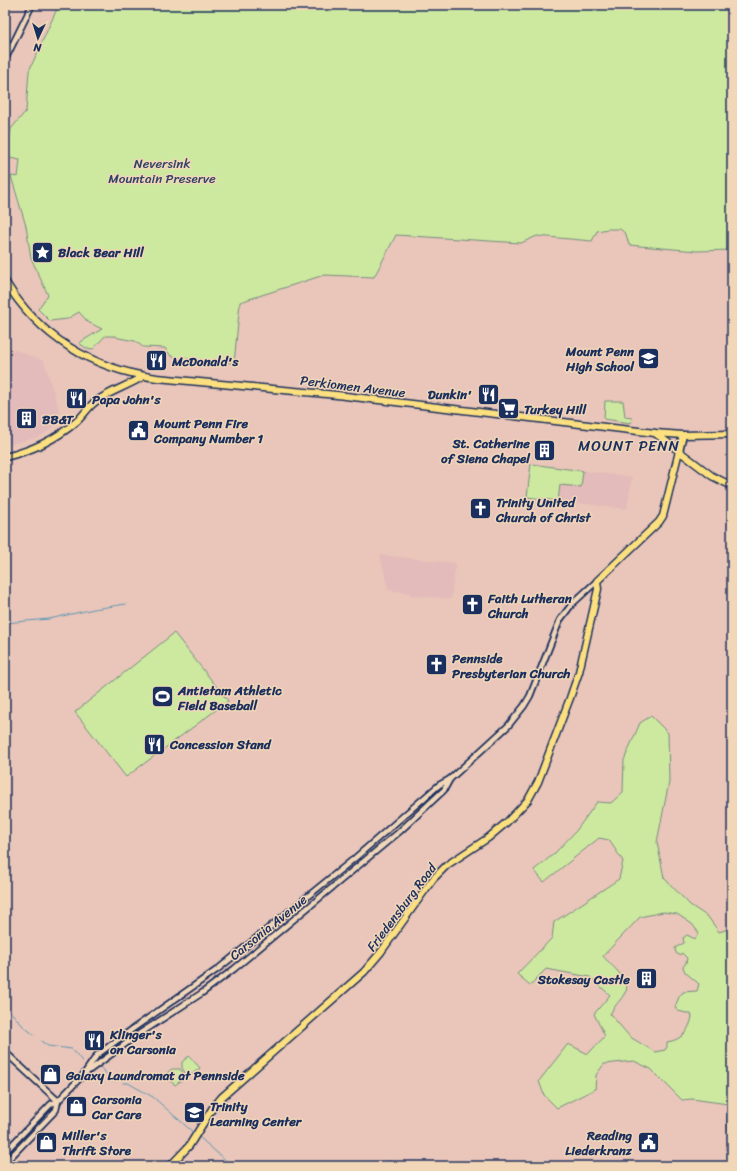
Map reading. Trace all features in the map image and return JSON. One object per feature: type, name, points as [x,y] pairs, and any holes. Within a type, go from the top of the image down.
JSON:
[{"type":"main road","name":"Perkiomen Avenue","points":[[5,281],[23,307],[38,323],[65,345],[101,364],[121,371],[144,376],[337,395],[655,433],[683,435],[732,434]]},
{"type":"main road","points":[[5,457],[30,449],[51,439],[74,423],[93,403],[114,390],[144,376]]},
{"type":"main road","points":[[655,433],[712,476],[732,486]]},
{"type":"main road","points":[[597,580],[659,522],[663,516],[683,435]]},
{"type":"main road","name":"Friedensburg Road","points":[[170,1166],[189,1146],[212,1108],[222,1097],[373,962],[427,888],[448,865],[488,838],[516,814],[528,800],[538,782],[577,678],[598,589],[597,580]]},
{"type":"street","points":[[5,60],[32,5]]},
{"type":"street","name":"Carsonia Avenue","points":[[5,1152],[51,1104],[58,1101],[84,1074],[97,1055],[218,969],[355,858],[439,785],[450,779],[508,726],[530,696],[560,620],[572,604],[597,580]]},
{"type":"street","name":"Carsonia Avenue","points":[[84,1074],[139,1034],[202,994],[234,969],[399,832],[444,790],[450,779]]},
{"type":"street","points":[[5,1052],[58,1101]]},
{"type":"street","name":"Carsonia Avenue","points":[[5,1163],[56,1110],[58,1101]]},
{"type":"shaded area","points":[[15,350],[44,361],[60,413],[59,421],[54,427],[39,437],[5,446],[5,353]]},
{"type":"shaded area","points":[[531,464],[632,477],[627,509],[527,497]]},
{"type":"shaded area","points":[[380,555],[456,563],[451,599],[411,595],[409,593],[389,590]]},
{"type":"green space","name":"Neversink Mountain Preserve","points":[[61,5],[732,5],[732,250],[696,251],[629,245],[626,234],[620,229],[597,231],[592,241],[537,236],[521,243],[396,235],[374,277],[324,275],[240,302],[234,363],[178,358],[171,356],[165,348],[143,347],[135,341],[115,336],[105,336],[93,349],[86,348],[79,343],[102,329],[88,322],[79,312],[67,319],[50,321],[38,309],[48,295],[31,258],[26,226],[11,176],[18,177],[20,160],[5,157],[5,145],[8,146],[11,129],[26,111],[29,71],[56,11]]},
{"type":"green space","points":[[605,401],[623,401],[625,417],[632,418],[631,423],[604,419]]},
{"type":"green space","points":[[531,464],[583,471],[581,487],[560,485],[558,501],[527,497]]},
{"type":"green space","points":[[174,633],[228,701],[126,777],[75,712]]},
{"type":"green space","points":[[651,716],[668,733],[669,782],[657,842],[664,878],[690,905],[708,917],[719,932],[732,928],[732,1166],[730,1166],[727,1120],[728,1104],[692,1099],[682,1100],[651,1069],[634,1061],[604,1064],[596,1075],[595,1089],[557,1108],[544,1095],[539,1081],[568,1044],[588,1054],[605,1036],[594,1014],[610,995],[590,977],[546,969],[530,985],[517,974],[552,938],[554,922],[619,879],[623,861],[609,840],[599,838],[544,882],[534,870],[554,854],[576,831],[597,802],[611,803],[623,792],[624,760],[640,723]],"holes":[[[663,912],[677,914],[692,924],[699,933],[695,939],[687,935],[683,938],[684,943],[675,948],[676,953],[679,955],[682,953],[687,958],[683,967],[685,972],[699,984],[697,991],[683,992],[675,1007],[678,1011],[691,1014],[692,1017],[687,1031],[681,1037],[667,1042],[667,1047],[665,1050],[655,1052],[630,1037],[610,1014],[626,991],[627,987],[623,977],[603,956],[640,917]]]},
{"type":"green space","points":[[189,1056],[200,1068],[188,1077],[182,1068],[182,1062]]},
{"type":"green space","points":[[172,1069],[180,1069],[186,1077],[175,1085],[167,1078],[167,1073]]},
{"type":"waterway","points":[[5,623],[49,619],[94,609],[126,604]]},
{"type":"waterway","points":[[5,1008],[8,1009],[23,1026],[34,1035]]},
{"type":"waterway","points":[[41,1041],[48,1046],[72,1049],[82,1061]]},
{"type":"waterway","points":[[101,1068],[114,1082]]},
{"type":"waterway","points":[[123,1083],[128,1083],[153,1097],[194,1133]]},
{"type":"waterway","points":[[198,1136],[232,1166]]},
{"type":"waterway","points":[[379,1166],[388,1161],[403,1165]]},
{"type":"waterway","points":[[328,1166],[334,1166]]},
{"type":"place","name":"Black Bear Hill","points":[[43,252]]},
{"type":"place","name":"Mount Penn High School","points":[[649,358]]},
{"type":"place","name":"McDonald's","points":[[157,361]]},
{"type":"place","name":"Dunkin'","points":[[488,394]]},
{"type":"place","name":"Papa John's","points":[[77,399]]},
{"type":"place","name":"Turkey Hill","points":[[509,409]]},
{"type":"place","name":"BB&T","points":[[26,419]]},
{"type":"place","name":"Mount Penn Fire Company Number 1","points":[[138,430]]},
{"type":"place","name":"St. Catherine of Siena Chapel","points":[[545,450]]},
{"type":"place","name":"Trinity United Church of Christ","points":[[481,509]]},
{"type":"place","name":"Faith Lutheran Church","points":[[473,605]]},
{"type":"place","name":"Pennside Presbyterian Church","points":[[436,665]]},
{"type":"place","name":"Antietam Athletic Field Baseball","points":[[162,697]]},
{"type":"place","name":"Concession Stand","points":[[155,744]]},
{"type":"place","name":"Stokesay Castle","points":[[646,979]]},
{"type":"place","name":"Klinger's on Carsonia","points":[[94,1041]]},
{"type":"place","name":"Galaxy Laundromat at Pennside","points":[[51,1075]]},
{"type":"place","name":"Carsonia Car Care","points":[[76,1106]]},
{"type":"place","name":"Trinity Learning Center","points":[[194,1113]]},
{"type":"place","name":"Miller's Thrift Store","points":[[47,1142]]},
{"type":"place","name":"Reading Liederkranz","points":[[648,1142]]},
{"type":"district","name":"MOUNT PENN","points":[[629,446]]}]
